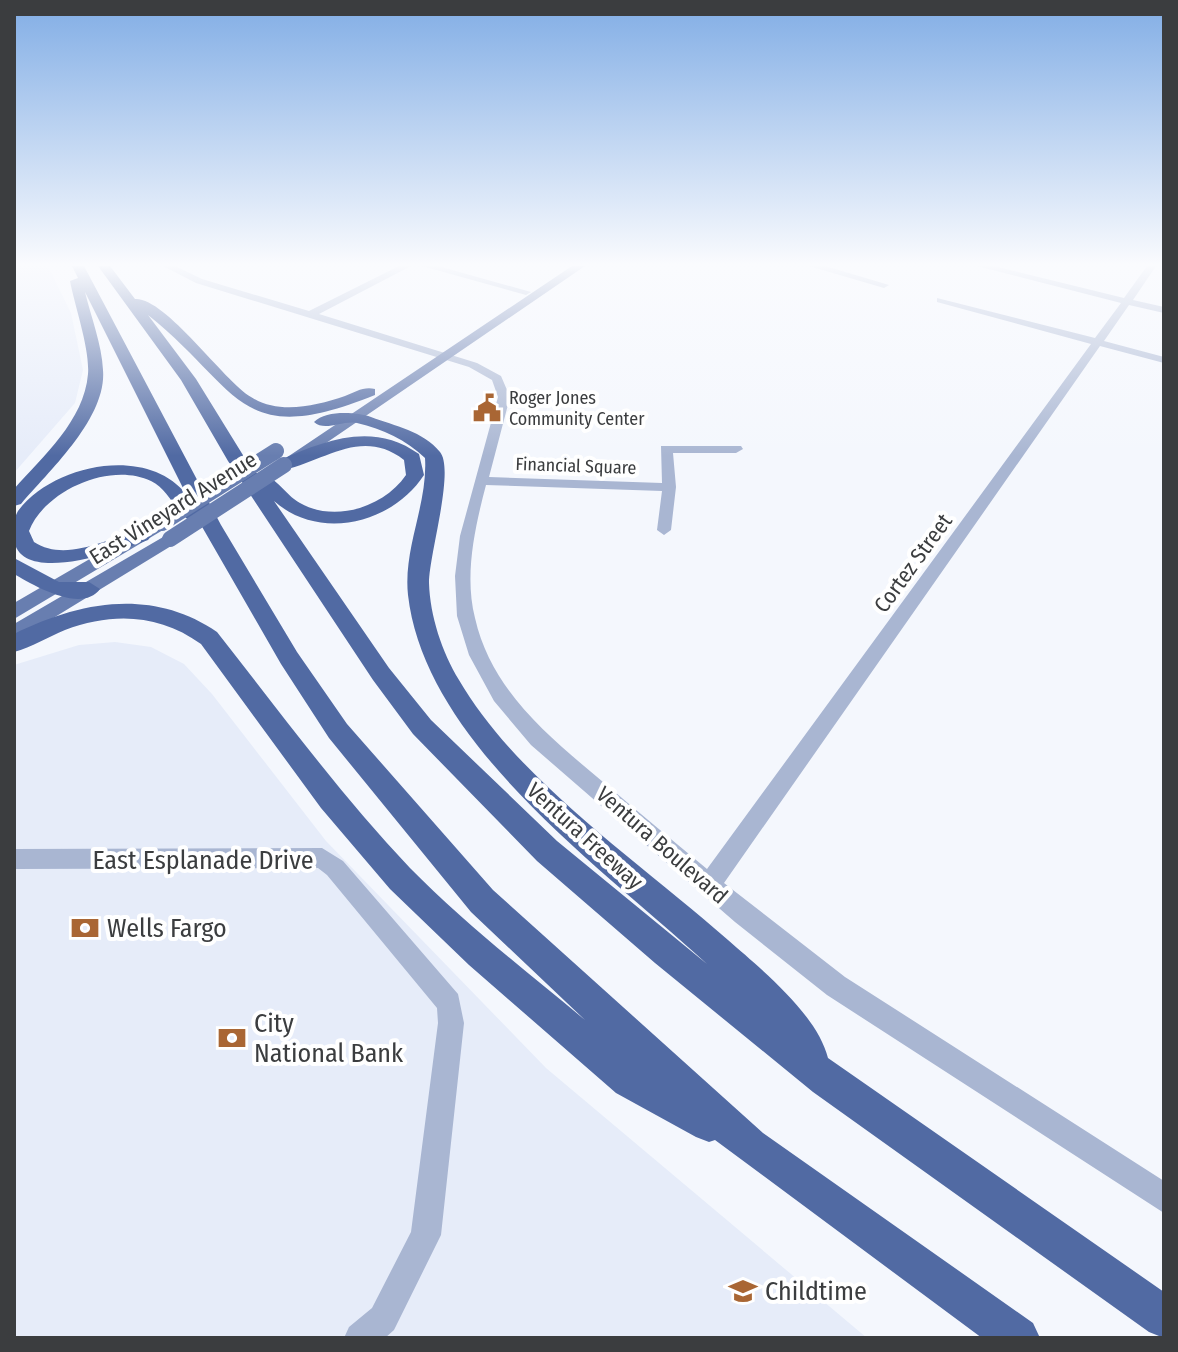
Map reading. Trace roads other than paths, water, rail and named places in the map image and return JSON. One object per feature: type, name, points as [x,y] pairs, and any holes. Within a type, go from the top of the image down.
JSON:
[{"type":"highway","points":[[14,500],[72,432],[95,386],[96,371],[86,329]]},
{"type":"highway","points":[[110,329],[249,594],[338,731],[482,901],[640,1049],[750,1146],[1018,1338]]},
{"type":"highway","name":"Ventura Freeway","points":[[150,329],[188,379],[321,588],[422,727],[547,851],[666,952],[826,1079],[1164,1317]]},
{"type":"highway","points":[[174,329],[241,398],[253,405],[303,411],[335,405],[369,392]]},
{"type":"highway","points":[[322,422],[355,417],[412,437],[434,456],[436,480],[419,568],[419,593],[434,659],[475,726],[521,777],[771,1001],[826,1079]]},
{"type":"highway","points":[[241,466],[296,509],[316,515],[344,517],[366,513],[400,496],[410,486],[415,467],[413,458],[395,445],[366,440],[280,458]]},
{"type":"highway","points":[[141,536],[93,552],[58,556],[31,550],[24,544],[19,531],[28,511],[51,492],[82,478],[124,471],[161,479],[195,516],[211,525]]},
{"type":"highway","points":[[14,565],[58,597],[89,589]]},
{"type":"highway","points":[[14,644],[54,626],[109,611],[156,612],[196,627],[209,638],[331,799],[401,879],[480,954],[629,1080],[750,1146]]},
{"type":"main road","points":[[431,358],[473,329]]},
{"type":"main road","points":[[431,358],[481,329]]},
{"type":"main road","name":"East Vineyard Avenue","points":[[280,458],[322,422],[431,358]]},
{"type":"main road","name":"East Vineyard Avenue","points":[[89,589],[166,531],[280,458],[355,417],[404,383],[431,358]]},
{"type":"main road","name":"East Vineyard Avenue","points":[[14,634],[58,597],[141,536],[166,531]]},
{"type":"main road","name":"East Vineyard Avenue","points":[[14,612],[58,597]]},
{"type":"street","points":[[344,329],[431,358]]},
{"type":"street","points":[[1049,329],[1164,360]]},
{"type":"street","name":"Cortez Street","points":[[709,885],[1107,329]]},
{"type":"street","name":"Ventura Boulevard","points":[[431,358],[482,368],[497,378],[503,390],[460,580],[465,628],[488,680],[538,739],[709,885],[836,986],[1164,1198]]},
{"type":"street","points":[[664,530],[669,487],[667,448],[736,449]]},
{"type":"street","name":"Financial Square","points":[[482,481],[669,487]]},
{"type":"street","name":"East Esplanade Drive","points":[[14,859],[322,858],[335,868],[449,1003],[451,1023],[426,1235],[383,1319],[360,1338]]},
{"type":"place","name":"Roger Jones Community Center","points":[[487,408]]},
{"type":"place","name":"Wells Fargo","points":[[85,928]]},
{"type":"place","name":"City National Bank","points":[[232,1038]]},
{"type":"place","name":"Childtime","points":[[743,1291]]}]
